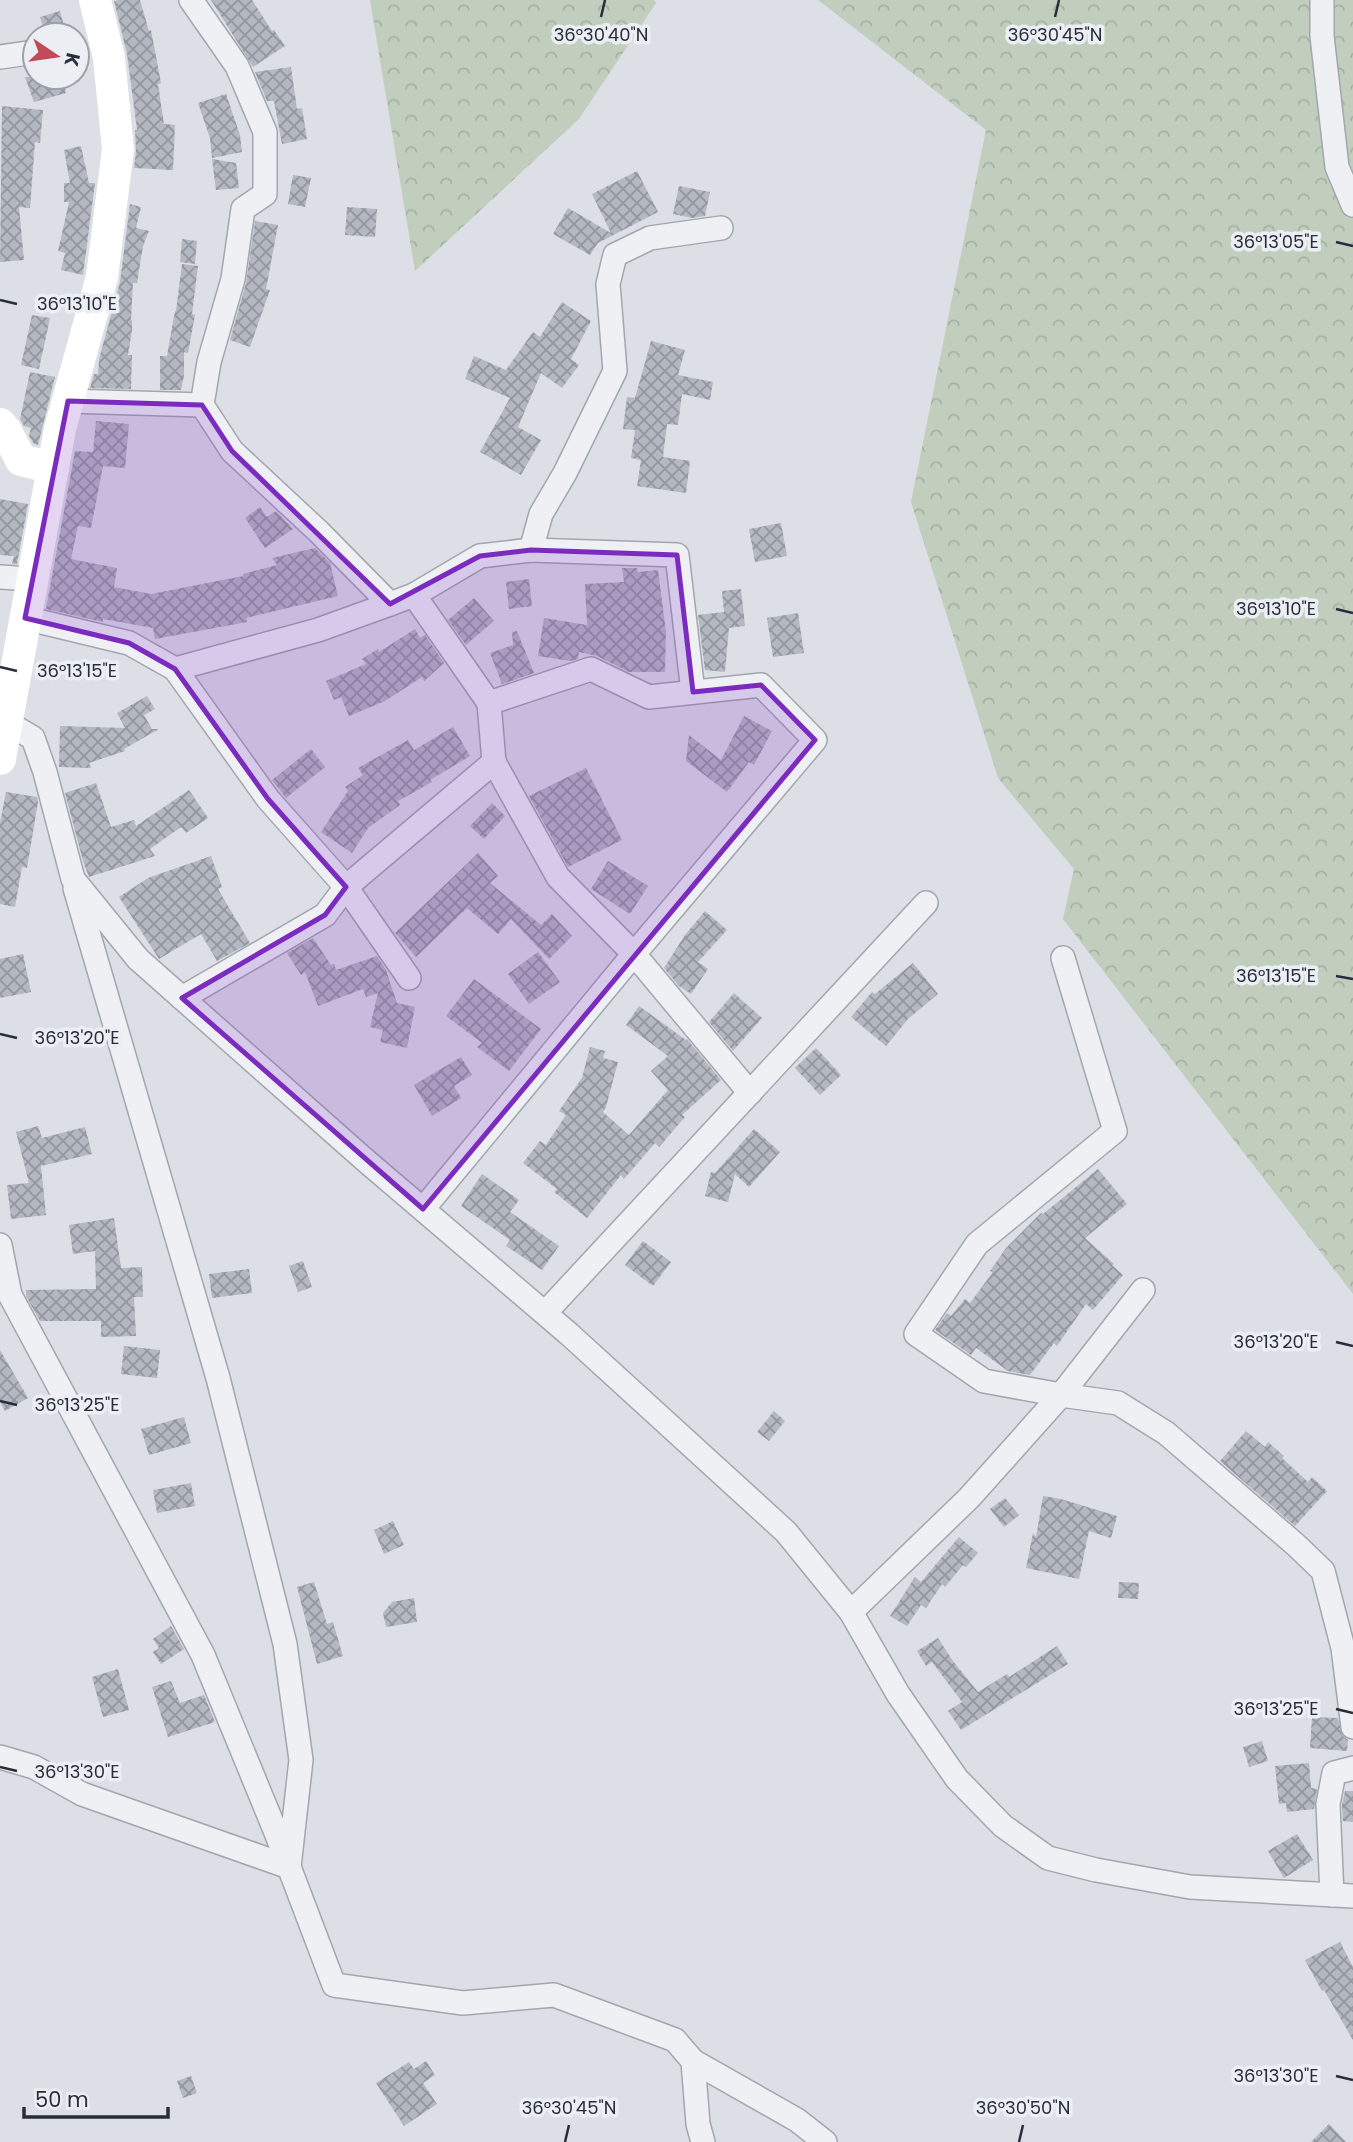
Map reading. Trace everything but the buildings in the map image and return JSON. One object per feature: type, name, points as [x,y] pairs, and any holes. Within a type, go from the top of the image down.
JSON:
[{"type":"street","points":[[0,759],[53,468],[68,401],[102,277],[118,149],[109,58],[96,0]]},
{"type":"street","points":[[191,0],[237,66],[265,132],[265,194],[243,209],[233,279],[209,362],[202,405],[232,451],[319,532],[390,604]]},
{"type":"street","points":[[1322,0],[1322,36],[1337,167],[1353,205]]},
{"type":"street","points":[[0,57],[21,53]]},
{"type":"street","points":[[531,550],[541,514],[565,473],[615,371],[608,284],[615,255],[650,238],[721,228]]},
{"type":"street","points":[[68,401],[202,405]]},
{"type":"street","points":[[0,424],[6,430],[21,460],[53,468]]},
{"type":"street","points":[[175,669],[318,630],[390,604],[414,595],[480,556],[531,550],[677,555],[694,692]]},
{"type":"street","points":[[0,577],[32,579]]},
{"type":"street","points":[[414,595],[489,703],[494,762],[558,877],[634,954],[750,1093]]},
{"type":"street","points":[[25,618],[129,643],[175,669],[268,799],[346,887],[409,978]]},
{"type":"street","points":[[423,1209],[815,740],[761,685],[649,697],[592,669],[489,703]]},
{"type":"street","points":[[6,722],[33,738],[45,772],[73,879],[218,1378],[285,1644],[301,1760],[289,1867]]},
{"type":"street","points":[[182,998],[325,915],[346,887],[494,762]]},
{"type":"street","points":[[73,879],[138,960],[545,1313],[786,1532],[851,1612],[898,1693],[957,1779],[1003,1826],[1048,1858],[1190,1888],[1343,1896],[1328,1804],[1334,1773],[1353,1768]]},
{"type":"street","points":[[545,1313],[926,902]]},
{"type":"street","points":[[1063,958],[1115,1131],[976,1244],[916,1334],[984,1381],[1118,1403],[1166,1433],[1296,1545],[1323,1571],[1343,1648],[1353,1727]]},
{"type":"street","points":[[0,1245],[10,1295],[203,1655],[334,1986],[463,2003],[554,1995],[675,2040],[693,2061],[797,2120],[825,2142]]},
{"type":"street","points":[[851,1612],[969,1498],[1061,1395],[1143,1290]]},
{"type":"street","points":[[0,1757],[34,1767],[82,1794],[289,1867]]},
{"type":"street","points":[[693,2061],[698,2124],[703,2142]]},
{"type":"highlighted area","points":[[68,401],[202,405],[232,451],[390,604],[480,556],[531,550],[677,555],[693,692],[761,685],[815,740],[423,1209],[182,998],[325,915],[346,887],[268,799],[175,669],[129,643],[25,618]]},
{"type":"green space","points":[[370,0],[654,0],[656,3],[579,119],[415,271]]},
{"type":"green space","points":[[818,0],[1353,0],[1353,1294],[1063,919],[1074,869],[998,778],[911,502],[986,130]]}]
